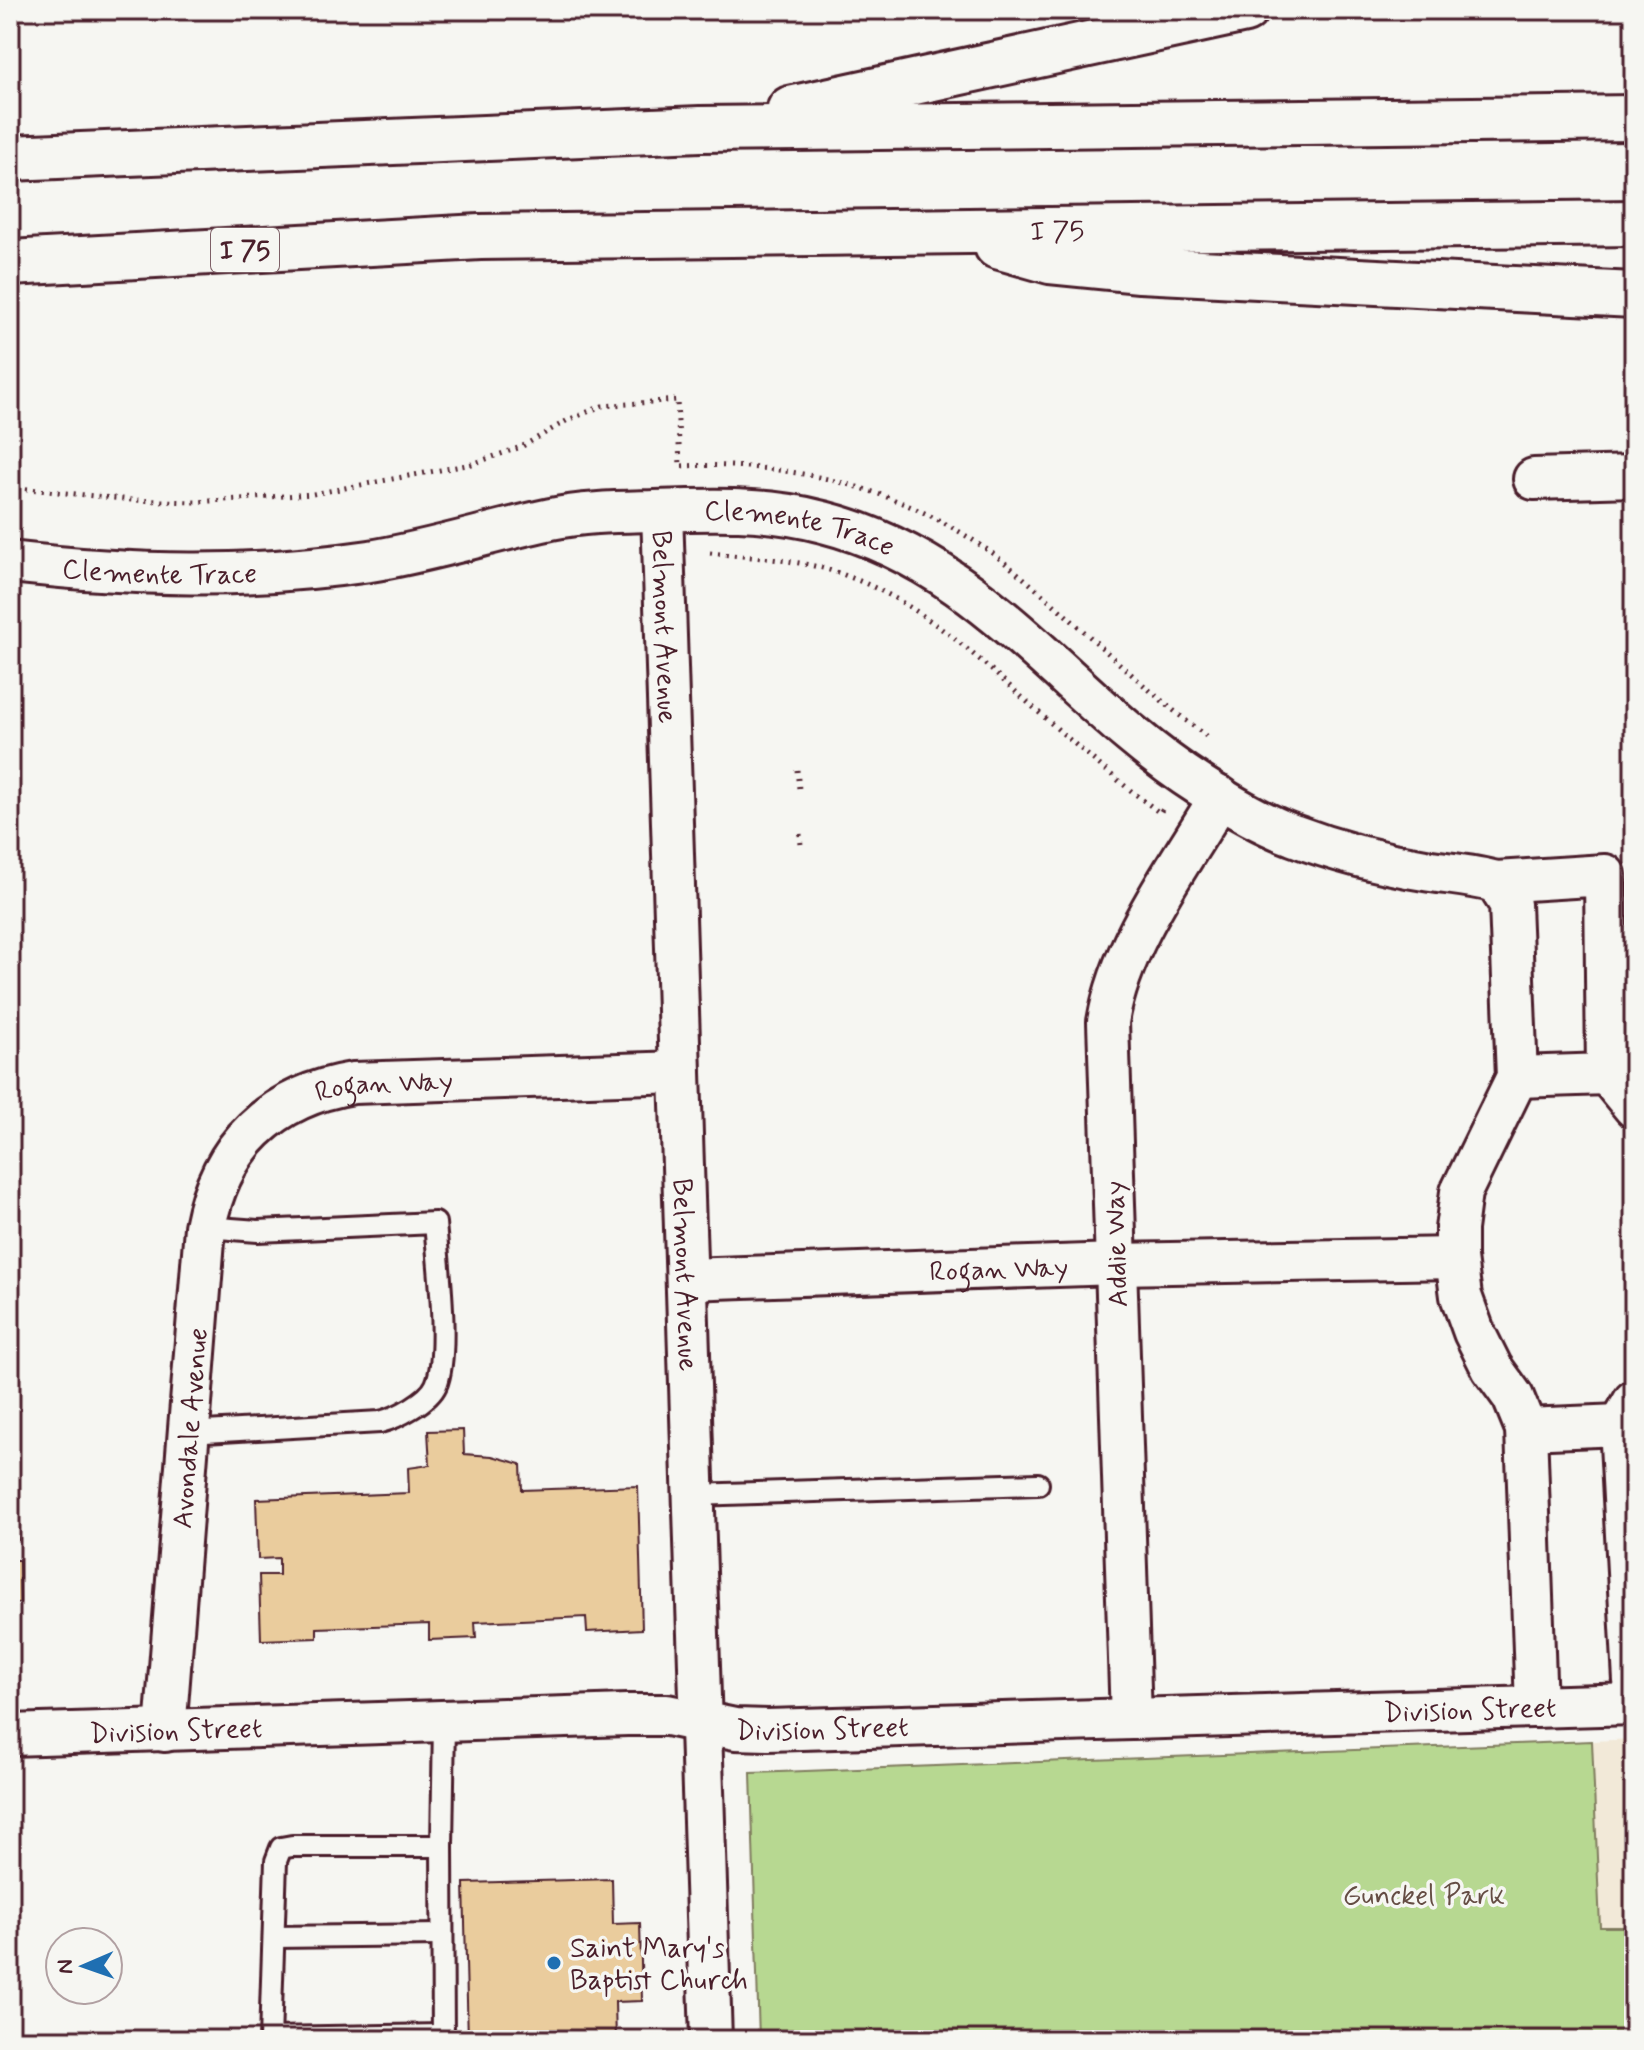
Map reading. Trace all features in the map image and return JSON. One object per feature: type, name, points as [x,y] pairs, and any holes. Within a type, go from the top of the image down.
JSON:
[{"type":"highway","points":[[700,129],[1245,10]]},
{"type":"highway","points":[[10,158],[700,129],[1634,118]]},
{"type":"highway","name":"I 75","points":[[10,263],[480,237],[1634,223]]},
{"type":"highway","points":[[944,232],[1050,261],[1140,270],[1634,295]]},
{"type":"street","points":[[1534,479],[1634,476]]},
{"type":"street","name":"Clemente Trace","points":[[10,562],[138,574],[267,573],[379,559],[555,518],[607,512],[737,509],[794,515],[863,533],[918,558],[986,605],[1133,736],[1174,768],[1291,835],[1385,862],[1429,871],[1467,874],[1496,882],[1620,870]]},
{"type":"street","name":"Belmont Avenue","points":[[662,511],[711,2040]]},
{"type":"street","name":"Addie Way","points":[[1131,1719],[1107,1048],[1112,995],[1130,948],[1220,797]]},
{"type":"street","points":[[1620,870],[1607,1074],[1634,1107]]},
{"type":"street","points":[[1496,882],[1510,904],[1517,1077],[1461,1192],[1456,1258],[1461,1296],[1474,1332],[1492,1368],[1513,1397],[1526,1429],[1536,1707]]},
{"type":"street","name":"Rogan Way","points":[[247,1135],[295,1100],[332,1086],[680,1072]]},
{"type":"street","points":[[1517,1077],[1607,1074]]},
{"type":"street","name":"Avondale Avenue","points":[[165,1731],[205,1227],[218,1180],[247,1135]]},
{"type":"street","name":"Rogan Way","points":[[687,1279],[1116,1264],[1456,1258]]},
{"type":"street","points":[[1526,1429],[1627,1413],[1634,1681]]},
{"type":"street","name":"Division Street","points":[[10,1735],[627,1715],[667,1715],[735,1729],[768,1730],[1634,1704]]},
{"type":"lane","points":[[188,1433],[380,1422],[412,1408],[435,1388],[443,1363],[435,1223],[258,1231],[205,1227]]},
{"type":"lane","points":[[693,1495],[1038,1484]]},
{"type":"lane","points":[[442,1846],[281,1848],[276,1861],[270,2039],[442,2038],[444,1722]]},
{"type":"lane","points":[[274,1937],[441,1935]]},
{"type":"path","points":[[10,487],[132,500],[196,502],[313,494],[472,464],[521,447],[602,406],[677,400],[680,466],[711,465]]},
{"type":"path","points":[[710,553],[810,564],[847,576],[896,598],[951,634],[1104,771],[1160,813]]},
{"type":"path","points":[[797,770],[799,789]]},
{"type":"path","points":[[800,834],[801,845]]},
{"type":"shaded area","points":[[1634,1739],[1634,1927],[1600,1928],[1592,1741]]},
{"type":"green space","name":"Gunckel Park","points":[[1592,1741],[1600,1927],[1634,1927],[1634,2040],[759,2040],[751,1773]]},
{"type":"building","points":[[463,1430],[464,1454],[492,1456],[521,1464],[522,1490],[638,1486],[642,1629],[587,1632],[586,1617],[475,1622],[476,1638],[429,1640],[429,1624],[317,1628],[317,1638],[261,1640],[259,1575],[279,1575],[279,1558],[258,1559],[256,1499],[409,1493],[408,1468],[430,1465],[428,1431]]},
{"type":"building","points":[[15,1454],[18,1540],[10,1540],[10,1455]]},
{"type":"building","points":[[10,1560],[19,1560],[20,1603],[10,1603]]},
{"type":"building","name":"Saint Mary's Baptist Church","points":[[612,1879],[613,1924],[640,1923],[642,2001],[615,2002],[616,2040],[468,2040],[464,1883]]},
{"type":"place","name":"Saint Mary's Baptist Church","points":[[554,1963]]}]
